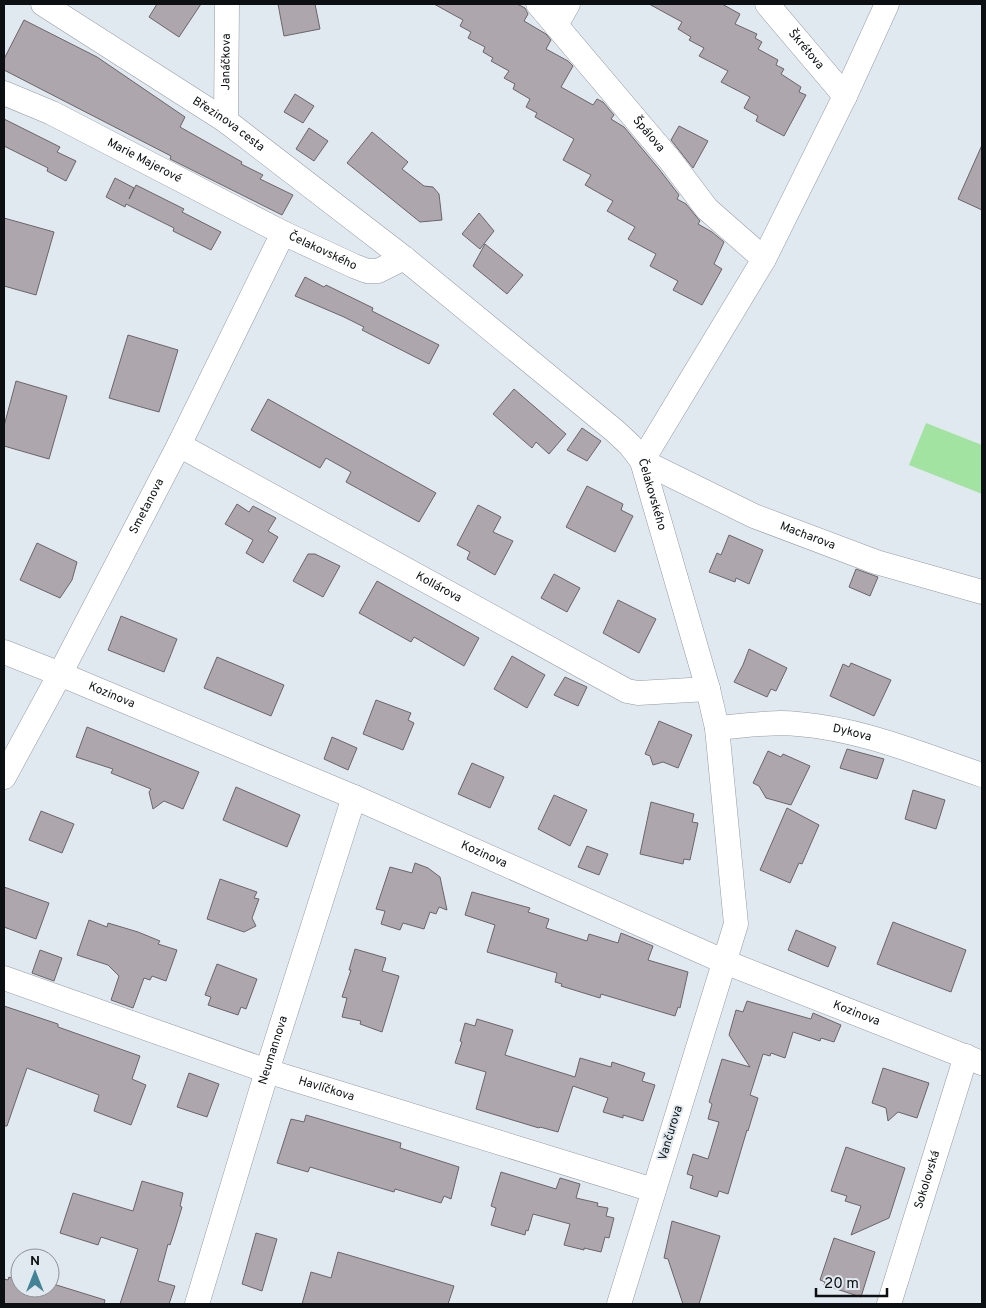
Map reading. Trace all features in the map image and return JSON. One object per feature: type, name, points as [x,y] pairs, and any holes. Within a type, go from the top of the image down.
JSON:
[{"type":"street","name":"Březinova cesta","points":[[43,4],[226,121],[404,258]]},
{"type":"street","name":"Janáčkova","points":[[226,121],[227,4]]},
{"type":"street","name":"Špálova","points":[[538,4],[670,160],[707,209],[764,259]]},
{"type":"street","points":[[556,25],[568,4]]},
{"type":"street","name":"Škrétova","points":[[767,4],[845,96]]},
{"type":"street","points":[[642,461],[764,259],[845,96],[887,4]]},
{"type":"street","name":"Marie Majerové","points":[[4,92],[52,113],[283,233]]},
{"type":"street","name":"Čelakovského","points":[[283,233],[367,271],[378,271],[404,258],[615,431],[630,445],[642,461],[708,689],[717,728],[736,924],[725,962]]},
{"type":"street","name":"Smetanova","points":[[4,777],[60,674],[178,445],[283,233]]},
{"type":"street","name":"Kollárova","points":[[178,445],[627,690],[638,693],[708,689]]},
{"type":"street","name":"Macharova","points":[[642,461],[754,516],[876,562],[982,592]]},
{"type":"street","name":"Kozinova","points":[[4,652],[354,797],[725,962],[974,1060]]},
{"type":"street","name":"Dykova","points":[[717,728],[779,723],[797,723],[829,728],[866,736],[982,775]]},
{"type":"street","name":"Neumannova","points":[[198,1304],[267,1071],[354,797]]},
{"type":"street","name":"Vančurova","points":[[619,1304],[725,962]]},
{"type":"street","name":"Havlíčkova","points":[[4,978],[267,1071],[653,1190]]},
{"type":"street","name":"Sokolovská","points":[[889,1304],[974,1060]]},
{"type":"green space","points":[[926,423],[982,445],[982,494],[909,465]]},
{"type":"building","points":[[157,4],[201,4],[179,37],[149,17]]},
{"type":"building","points":[[278,4],[315,4],[320,29],[284,36]]},
{"type":"building","points":[[434,4],[517,4],[525,8],[528,14],[524,21],[546,34],[551,40],[546,49],[568,61],[573,66],[561,87],[593,105],[597,99],[603,102],[614,115],[611,119],[624,127],[659,169],[679,195],[677,199],[686,204],[700,221],[698,224],[724,242],[714,264],[722,269],[702,305],[673,290],[678,281],[650,266],[656,254],[628,239],[635,227],[607,211],[613,201],[585,185],[591,175],[563,160],[574,139],[535,117],[537,113],[526,107],[530,99],[513,89],[515,84],[504,78],[509,71],[491,61],[493,58],[483,52],[485,47],[468,38],[471,32],[460,26],[463,20]]},
{"type":"building","points":[[649,4],[722,4],[740,14],[735,24],[757,34],[755,38],[762,42],[758,49],[778,60],[776,65],[784,69],[781,74],[801,87],[799,92],[806,95],[784,136],[756,121],[758,116],[744,108],[750,97],[721,82],[728,71],[699,56],[704,48],[689,40],[691,37],[678,29],[682,22]]},
{"type":"building","points":[[24,20],[97,57],[185,117],[180,127],[263,175],[260,179],[293,195],[282,215],[170,159],[171,156],[4,70],[4,59]]},
{"type":"building","points":[[295,94],[314,106],[303,123],[284,112]]},
{"type":"building","points":[[4,119],[60,147],[57,152],[76,161],[66,181],[47,171],[48,168],[4,146]]},
{"type":"building","points":[[679,126],[708,141],[693,168],[671,140]]},
{"type":"building","points":[[309,128],[328,141],[314,161],[296,149]]},
{"type":"building","points":[[372,132],[408,162],[402,169],[424,186],[433,187],[439,194],[442,220],[420,222],[347,163]]},
{"type":"building","points":[[982,145],[982,210],[958,199]]},
{"type":"building","points":[[115,178],[134,188],[129,199],[136,185],[184,209],[182,212],[221,232],[211,250],[173,231],[174,228],[126,204],[125,207],[106,197]]},
{"type":"building","points":[[479,213],[494,231],[480,249],[462,234]]},
{"type":"building","points":[[4,218],[54,232],[36,295],[4,286]]},
{"type":"building","points":[[485,244],[523,275],[507,294],[473,266]]},
{"type":"building","points":[[305,277],[373,308],[372,311],[439,345],[429,364],[362,330],[364,327],[295,296]]},
{"type":"building","points":[[128,335],[178,350],[159,412],[109,398]]},
{"type":"building","points":[[16,381],[67,396],[49,459],[4,446],[4,426]]},
{"type":"building","points":[[514,389],[566,434],[549,454],[536,442],[532,448],[493,414]]},
{"type":"building","points":[[268,399],[436,493],[419,522],[346,482],[351,472],[326,458],[320,468],[251,430]]},
{"type":"building","points":[[582,428],[601,441],[587,461],[567,450]]},
{"type":"building","points":[[587,486],[623,504],[621,510],[633,516],[615,552],[566,527]]},
{"type":"building","points":[[237,504],[249,512],[253,506],[276,518],[268,531],[278,537],[263,563],[246,553],[253,540],[225,524]]},
{"type":"building","points":[[478,505],[501,517],[493,532],[513,541],[495,575],[467,559],[470,552],[457,545]]},
{"type":"building","points":[[729,535],[763,550],[749,584],[736,578],[735,582],[709,572],[717,553],[721,555]]},
{"type":"building","points":[[37,543],[77,562],[72,580],[60,598],[20,580]]},
{"type":"building","points":[[308,554],[315,554],[340,566],[323,597],[293,581]]},
{"type":"building","points":[[856,569],[878,577],[870,596],[849,587]]},
{"type":"building","points":[[554,574],[580,588],[567,612],[541,598]]},
{"type":"building","points":[[377,581],[479,638],[464,666],[414,637],[411,642],[359,613]]},
{"type":"building","points":[[618,600],[656,619],[639,653],[603,633]]},
{"type":"building","points":[[121,616],[177,639],[164,672],[108,650]]},
{"type":"building","points":[[749,649],[787,668],[776,691],[771,689],[767,697],[734,682]]},
{"type":"building","points":[[512,656],[545,675],[527,708],[494,689]]},
{"type":"building","points":[[217,657],[284,685],[271,716],[204,688]]},
{"type":"building","points":[[851,663],[891,680],[874,716],[830,696],[843,664],[849,667]]},
{"type":"building","points":[[565,677],[587,687],[578,706],[554,695]]},
{"type":"building","points":[[376,700],[411,713],[408,720],[414,723],[403,750],[363,734]]},
{"type":"building","points":[[659,721],[692,735],[678,768],[663,762],[653,765],[650,756],[645,754]]},
{"type":"building","points":[[87,727],[199,772],[183,809],[164,801],[153,809],[149,792],[151,789],[111,773],[113,769],[76,757]]},
{"type":"building","points":[[332,737],[357,748],[348,770],[324,759]]},
{"type":"building","points":[[847,749],[884,759],[877,779],[840,768]]},
{"type":"building","points":[[768,751],[781,757],[783,754],[810,766],[791,805],[766,798],[759,786],[753,783]]},
{"type":"building","points":[[472,763],[504,777],[490,808],[458,794]]},
{"type":"building","points":[[236,787],[300,815],[287,847],[223,820]]},
{"type":"building","points":[[913,790],[945,800],[936,829],[905,819]]},
{"type":"building","points":[[554,795],[587,810],[570,846],[538,829]]},
{"type":"building","points":[[651,802],[694,814],[692,822],[698,823],[690,860],[684,859],[683,864],[640,854]]},
{"type":"building","points":[[787,808],[819,825],[802,864],[799,863],[790,883],[760,870]]},
{"type":"building","points":[[41,811],[74,824],[62,853],[29,840]]},
{"type":"building","points":[[587,846],[608,854],[599,875],[578,867]]},
{"type":"building","points":[[415,863],[428,868],[440,877],[447,910],[439,907],[436,914],[430,912],[424,929],[403,923],[400,930],[381,924],[385,911],[376,909],[390,867],[412,873]]},
{"type":"building","points":[[220,879],[257,892],[254,898],[259,899],[252,918],[256,926],[244,932],[207,919]]},
{"type":"building","points":[[4,887],[49,903],[36,939],[4,927]]},
{"type":"building","points":[[472,892],[530,908],[528,912],[549,919],[546,928],[587,941],[589,934],[618,943],[621,933],[653,946],[648,960],[688,972],[680,1008],[678,1007],[675,1016],[601,994],[600,998],[561,986],[562,984],[555,982],[557,973],[487,952],[495,925],[465,915]]},
{"type":"building","points":[[89,920],[107,927],[108,923],[138,932],[160,941],[158,944],[177,950],[166,981],[152,976],[150,980],[144,978],[133,1008],[111,1000],[119,976],[108,965],[77,955]]},
{"type":"building","points":[[893,922],[966,950],[951,992],[877,964]]},
{"type":"building","points":[[796,930],[836,947],[828,967],[788,950]]},
{"type":"building","points":[[355,949],[386,958],[382,971],[399,976],[382,1032],[360,1024],[361,1021],[342,1017],[347,998],[342,997],[351,970],[349,970]]},
{"type":"building","points":[[40,950],[62,958],[54,981],[32,973]]},
{"type":"building","points":[[217,964],[257,979],[246,1009],[241,1007],[238,1015],[208,1005],[211,997],[205,995]]},
{"type":"building","points":[[747,1001],[811,1019],[813,1013],[841,1025],[834,1042],[821,1038],[820,1041],[793,1032],[785,1058],[771,1053],[770,1056],[763,1054],[750,1095],[758,1098],[728,1194],[719,1191],[717,1197],[690,1188],[693,1176],[687,1174],[693,1154],[708,1159],[719,1122],[708,1119],[712,1104],[709,1102],[722,1059],[750,1067],[729,1035],[736,1010],[743,1012]]},
{"type":"building","points":[[4,1006],[58,1024],[58,1027],[140,1056],[132,1079],[146,1085],[131,1125],[94,1111],[99,1095],[27,1068],[7,1126],[4,1126]]},
{"type":"building","points":[[477,1019],[513,1030],[505,1055],[575,1077],[580,1058],[611,1067],[612,1062],[645,1073],[642,1081],[655,1085],[643,1121],[603,1112],[608,1098],[573,1086],[558,1132],[476,1109],[486,1072],[455,1063],[462,1042],[460,1041],[465,1023],[475,1026]]},
{"type":"building","points":[[883,1068],[929,1083],[917,1118],[898,1112],[888,1121],[886,1108],[872,1103]]},
{"type":"building","points":[[189,1073],[219,1084],[207,1117],[177,1107]]},
{"type":"building","points":[[306,1115],[401,1143],[400,1148],[459,1167],[451,1199],[444,1196],[441,1203],[395,1189],[394,1192],[310,1167],[308,1172],[277,1163],[291,1119],[304,1122]]},
{"type":"building","points":[[846,1147],[905,1168],[889,1218],[851,1235],[861,1206],[845,1201],[847,1196],[831,1191]]},
{"type":"building","points":[[501,1172],[556,1189],[560,1178],[580,1184],[576,1198],[598,1203],[597,1206],[608,1208],[606,1216],[614,1218],[609,1238],[605,1237],[601,1252],[564,1245],[570,1224],[533,1214],[525,1235],[491,1225],[496,1208],[491,1206]]},
{"type":"building","points":[[142,1181],[183,1193],[180,1206],[182,1207],[170,1245],[168,1244],[158,1281],[175,1286],[169,1304],[120,1304],[138,1249],[101,1237],[98,1245],[60,1233],[73,1193],[133,1211]]},
{"type":"building","points":[[672,1221],[720,1236],[699,1304],[683,1304],[668,1259],[664,1258]]},
{"type":"building","points":[[256,1233],[277,1239],[262,1291],[242,1284]]},
{"type":"building","points":[[834,1238],[875,1252],[861,1297],[824,1285],[825,1282],[820,1280]]},
{"type":"building","points":[[338,1252],[454,1286],[448,1304],[302,1304],[311,1272],[331,1278]]},
{"type":"building","points":[[10,1277],[10,1298],[60,1298],[60,1286],[105,1300],[104,1304],[4,1304],[4,1279],[8,1280]]}]
